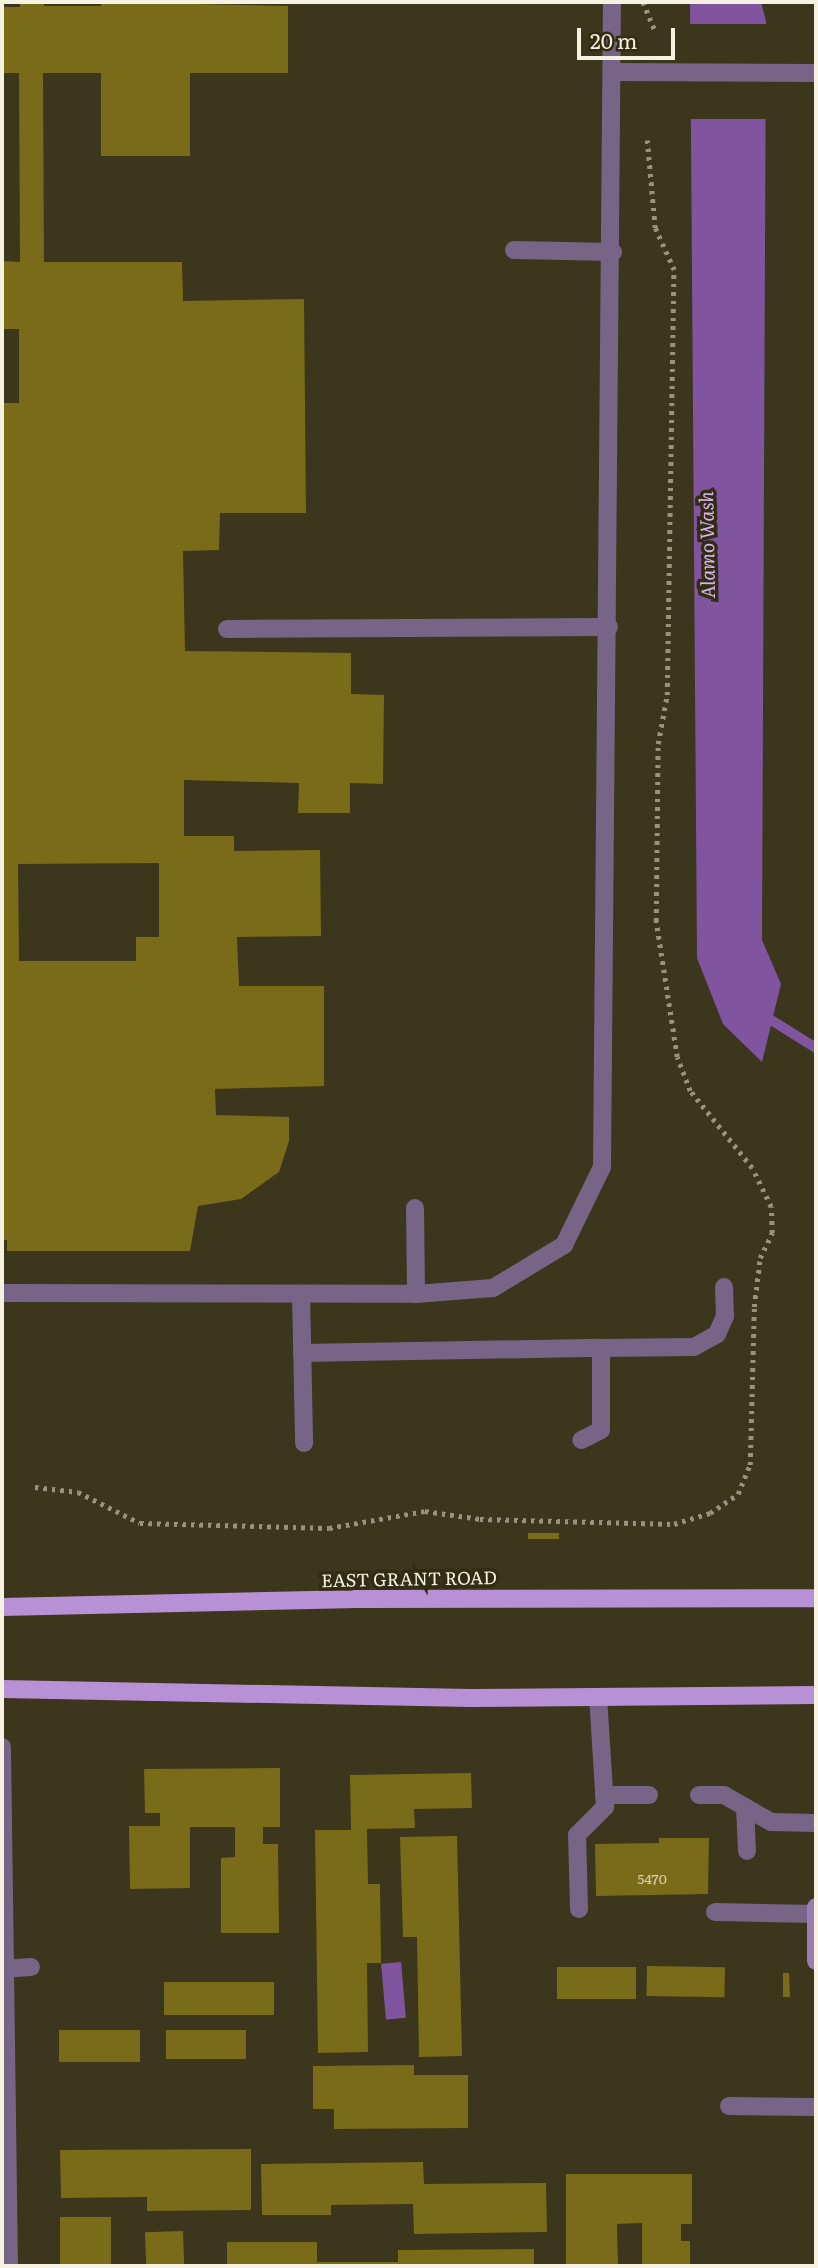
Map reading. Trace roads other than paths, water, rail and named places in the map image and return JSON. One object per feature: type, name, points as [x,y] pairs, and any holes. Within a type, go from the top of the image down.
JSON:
[{"type":"main road","name":"EAST GRANT ROAD","points":[[2,1607],[357,1599],[816,1598]]},
{"type":"main road","points":[[2,1689],[598,1696],[816,1695]]},
{"type":"main road","points":[[816,1906],[816,1961]]},
{"type":"street","points":[[2,1293],[416,1294],[493,1288],[564,1245],[602,1167],[613,252],[612,2]]},
{"type":"street","points":[[613,72],[816,73]]},
{"type":"street","points":[[514,250],[613,252]]},
{"type":"street","points":[[227,629],[609,627]]},
{"type":"street","points":[[415,1208],[416,1294]]},
{"type":"street","points":[[302,1353],[694,1347],[717,1334],[725,1316],[724,1287]]},
{"type":"street","points":[[301,1294],[304,1443]]},
{"type":"street","points":[[581,1440],[601,1430],[601,1348]]},
{"type":"street","points":[[579,1909],[577,1835],[606,1807],[598,1696]]},
{"type":"street","points":[[2,1747],[5,2168],[9,2266]]},
{"type":"street","points":[[604,1795],[649,1795]]},
{"type":"street","points":[[699,1795],[724,1795],[771,1822],[816,1823]]},
{"type":"street","points":[[746,1807],[747,1851]]},
{"type":"street","points":[[715,1912],[748,1904],[816,1914]]},
{"type":"street","points":[[4,1969],[31,1967]]},
{"type":"street","points":[[729,2106],[816,2107]]},
{"type":"water","name":"Alamo Wash","points":[[690,2],[761,2],[766,21],[762,940],[781,984],[762,1062],[723,1024],[697,958]]},
{"type":"water","points":[[401,1962],[406,2018],[386,2020],[381,1964]]},
{"type":"waterway","name":"Alamo Wash","points":[[763,1015],[816,1048]]}]
